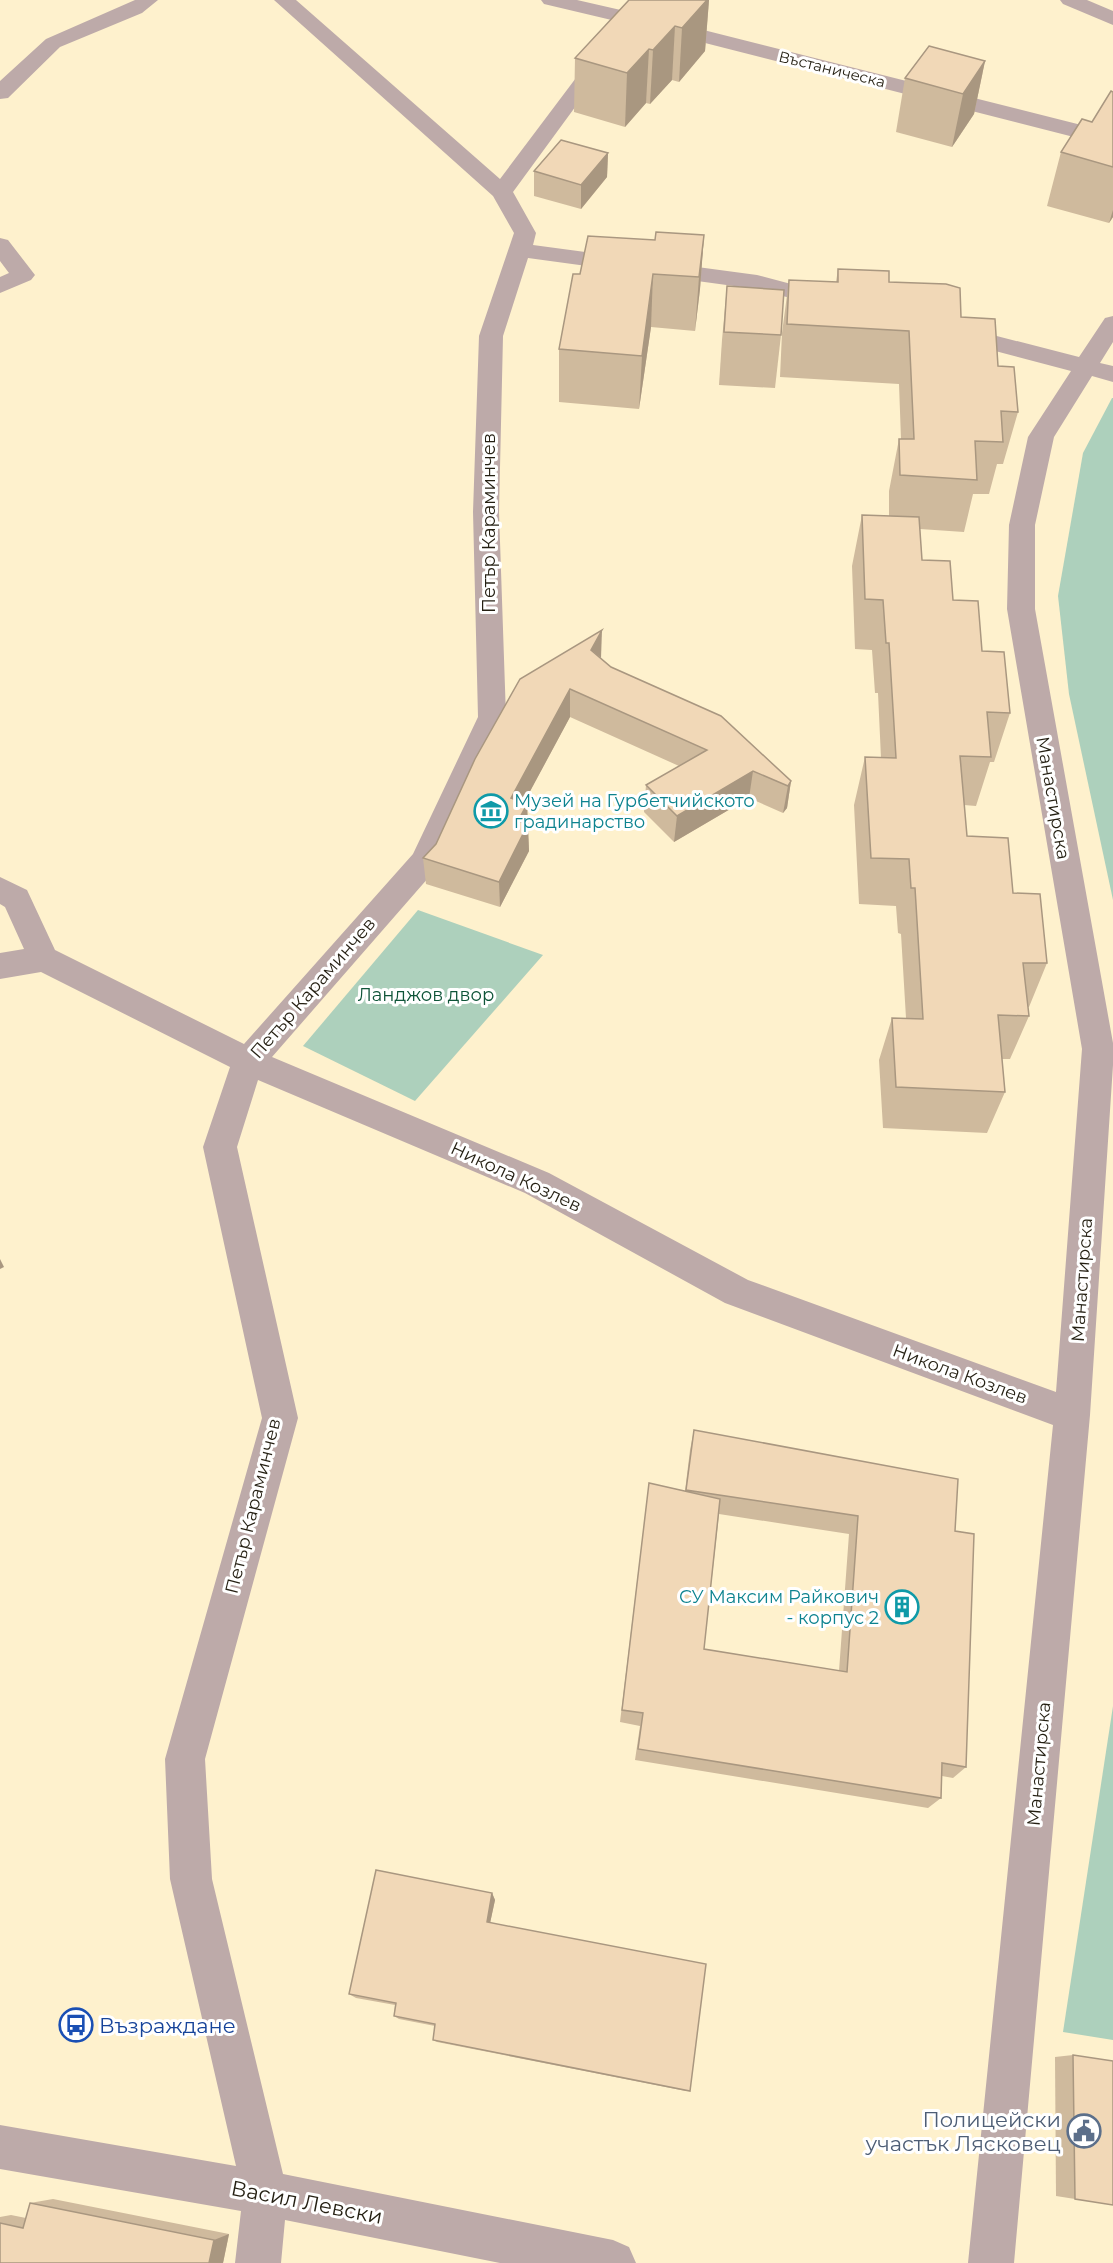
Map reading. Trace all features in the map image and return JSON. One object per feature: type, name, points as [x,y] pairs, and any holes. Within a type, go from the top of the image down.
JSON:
[{"type":"street","points":[[0,93],[53,43],[84,28],[135,9],[148,0]]},
{"type":"street","name":"Петър Караминчев","points":[[258,2263],[266,2193],[191,1879],[185,1759],[280,1418],[220,1147],[248,1061],[424,861],[492,717],[486,512],[491,336],[525,233],[502,192],[284,0]]},
{"type":"street","name":"Въстаническа","points":[[551,0],[1113,140]]},
{"type":"street","points":[[1070,0],[1113,19]]},
{"type":"street","points":[[502,192],[630,18]]},
{"type":"street","points":[[0,245],[23,276],[0,286]]},
{"type":"street","points":[[520,250],[757,282],[859,309]]},
{"type":"street","name":"Манастирска","points":[[991,2263],[1072,1415],[1098,1049],[1021,609],[1022,525],[1041,437],[1099,370],[1113,323]]},
{"type":"street","points":[[938,329],[1099,370]]},
{"type":"street","points":[[0,889],[16,899],[44,959],[0,966]]},
{"type":"street","name":"Никола Козлев","points":[[44,959],[248,1061],[537,1183],[737,1292],[1072,1415]]},
{"type":"street","name":"Васил Левски","points":[[0,2147],[266,2193],[613,2263]]},
{"type":"green space","points":[[1112,398],[1113,900],[1069,694],[1058,596],[1083,453]]},
{"type":"green space","name":"Ланджов двор","points":[[418,910],[543,955],[415,1101],[303,1046]]},
{"type":"green space","points":[[1113,1706],[1113,2040],[1063,2032]]},
{"type":"building","points":[[629,0],[707,0],[682,28],[675,26],[627,73],[575,58]]},
{"type":"building","points":[[929,46],[985,61],[963,94],[905,78]]},
{"type":"building","points":[[1111,91],[1113,92],[1113,167],[1061,152],[1082,119],[1092,122]]},
{"type":"building","points":[[561,140],[608,153],[581,185],[534,171]]},
{"type":"building","points":[[656,232],[704,235],[699,277],[653,274],[642,356],[559,349],[573,274],[580,274],[588,236],[655,240]]},
{"type":"building","points":[[838,269],[889,271],[889,282],[946,284],[960,288],[961,317],[995,319],[998,366],[1014,367],[1018,412],[1001,411],[1003,442],[975,441],[977,480],[900,475],[899,439],[914,439],[909,331],[787,324],[789,280],[838,282]]},
{"type":"building","points":[[727,286],[784,290],[781,335],[724,332]]},
{"type":"building","points":[[862,515],[919,517],[922,560],[950,561],[953,600],[978,601],[982,651],[1004,652],[1010,713],[987,712],[991,757],[960,756],[967,836],[1008,838],[1013,893],[1040,894],[1047,963],[1023,963],[1029,1016],[998,1015],[1005,1092],[896,1087],[892,1018],[923,1019],[915,888],[911,888],[909,859],[871,858],[865,757],[896,758],[889,643],[886,643],[883,600],[865,599]]},
{"type":"building","points":[[602,630],[591,650],[611,667],[721,716],[791,781],[788,786],[753,771],[677,816],[646,785],[707,750],[570,689],[511,798],[527,804],[518,821],[528,824],[499,882],[423,858],[436,844],[475,759],[520,679]]},
{"type":"building","name":"СУ Максим Райкович - корпус 2","points":[[694,1430],[958,1479],[955,1531],[974,1534],[966,1767],[942,1763],[941,1798],[638,1749],[643,1713],[622,1710],[649,1483],[720,1499],[704,1649],[847,1672],[858,1516],[686,1490]]},
{"type":"building","points":[[376,1870],[492,1893],[487,1922],[706,1964],[690,2091],[433,2040],[435,2024],[394,2016],[396,2003],[349,1994]]},
{"type":"building","name":"Полицейски участък Лясковец","points":[[1073,2055],[1113,2061],[1113,2205],[1075,2199]]},
{"type":"building","points":[[30,2203],[214,2240],[209,2263],[0,2263],[0,2223],[23,2228]]},
{"type":"place","name":"Музей на Гурбетчийското градинарство","points":[[491,811]]},
{"type":"place","name":"СУ Максим Райкович - корпус 2","points":[[902,1607]]},
{"type":"place","name":"Възраждане","points":[[76,2025]]},
{"type":"place","name":"Полицейски участък Лясковец","points":[[1084,2131]]}]
